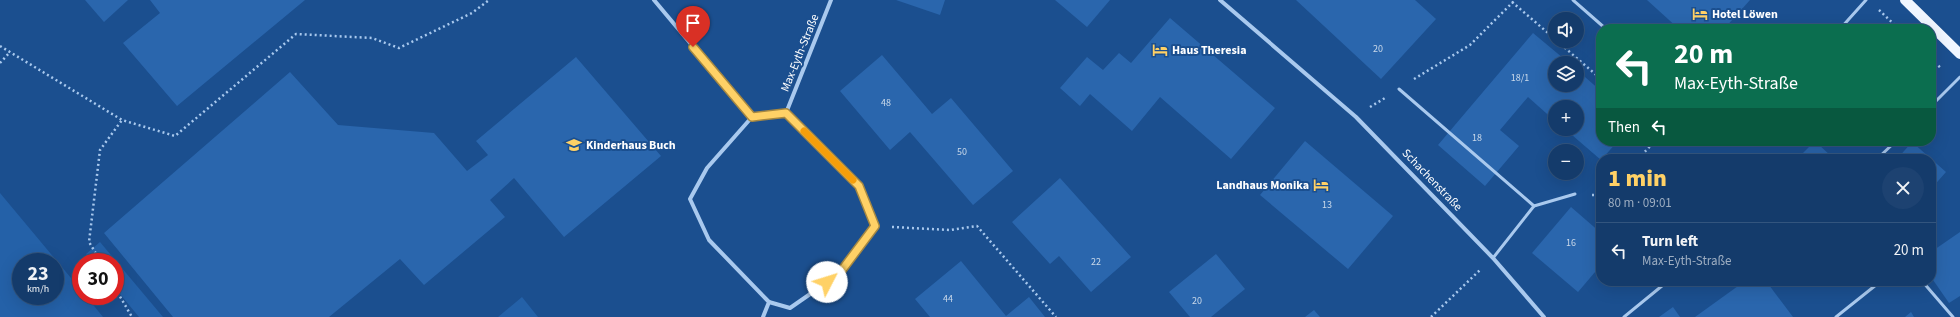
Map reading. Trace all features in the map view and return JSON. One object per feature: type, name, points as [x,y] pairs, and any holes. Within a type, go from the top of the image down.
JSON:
[{"type":"main road","points":[[1905,0],[1929,24]]},
{"type":"main road","points":[[1936,30],[1960,54]]},
{"type":"street","points":[[654,0],[752,117]]},
{"type":"street","name":"Max-Eyth-Straße","points":[[786,113],[831,0]]},
{"type":"street","name":"Schachenstraße","points":[[1220,0],[1356,118],[1493,258],[1544,317]]},
{"type":"street","points":[[786,113],[859,186],[875,226],[839,274],[790,308],[769,302],[709,240],[690,199],[707,168],[752,117],[786,113]]},
{"type":"street","points":[[763,317],[769,302]]},
{"type":"lane","points":[[1573,0],[1600,24]]},
{"type":"lane","points":[[1844,24],[1866,0]]},
{"type":"lane","points":[[1936,101],[1960,77]]},
{"type":"lane","points":[[1399,89],[1534,206]]},
{"type":"lane","points":[[1882,154],[1891,146]]},
{"type":"lane","points":[[1493,258],[1534,206],[1575,194]]},
{"type":"lane","points":[[1624,317],[1662,286]]},
{"type":"lane","points":[[1836,317],[1874,286]]},
{"type":"lane","points":[[1926,286],[1953,317]]},
{"type":"path","points":[[0,46],[122,120],[175,136],[296,34],[372,38],[399,48],[472,13],[488,0]]},
{"type":"path","points":[[1356,118],[1399,89],[1470,45],[1514,1],[1548,33]]},
{"type":"path","points":[[1874,5],[1894,24]]},
{"type":"path","points":[[1565,48],[1596,75]]},
{"type":"path","points":[[0,63],[10,52]]},
{"type":"path","points":[[95,253],[89,242],[100,150],[122,120]]},
{"type":"path","points":[[1643,154],[1650,146]]},
{"type":"path","points":[[875,226],[950,230],[977,226],[1056,317]]},
{"type":"path","points":[[1431,317],[1493,258]]},
{"type":"path","points":[[124,303],[132,317]]},
{"type":"shaded area","points":[[0,193],[50,253],[12,253],[12,305],[64,305],[64,270],[72,279],[72,305],[93,305],[103,317],[0,317]]},
{"type":"shaded area","points":[[100,242],[109,253],[87,253]]},
{"type":"shaded area","points":[[124,271],[163,317],[139,317],[124,299]]},
{"type":"shaded area","points":[[522,297],[538,317],[498,317]]},
{"type":"building","points":[[85,0],[128,0],[104,22]]},
{"type":"building","points":[[150,0],[305,0],[177,106],[123,43],[160,13]]},
{"type":"building","points":[[896,0],[945,0],[940,15]]},
{"type":"building","points":[[1055,0],[1110,0],[1087,27]]},
{"type":"building","points":[[1296,0],[1415,0],[1436,19],[1381,79]]},
{"type":"building","name":"Hotel Löwen","points":[[1647,0],[1750,0],[1728,24],[1673,24]]},
{"type":"building","points":[[1170,18],[1275,108],[1231,159],[1160,97],[1132,131],[1090,94],[1080,106],[1060,88],[1087,57],[1103,70],[1119,53],[1131,63]]},
{"type":"building","points":[[1533,33],[1548,46],[1548,48],[1551,48],[1561,56],[1548,56],[1548,92],[1584,92],[1584,76],[1596,87],[1596,146],[1614,146],[1606,154],[1596,154],[1596,156],[1573,136],[1584,136],[1584,100],[1548,100],[1548,115],[1528,97],[1500,130],[1519,146],[1485,186],[1438,145]]},
{"type":"building","points":[[882,55],[932,114],[951,98],[1013,171],[973,205],[910,132],[890,150],[840,91]]},
{"type":"building","points":[[576,57],[661,156],[564,237],[514,178],[490,200],[505,217],[424,285],[400,259],[329,317],[173,317],[124,257],[124,253],[120,253],[104,233],[290,72],[338,125],[434,133],[467,171],[488,155],[476,141]]},
{"type":"building","points":[[1305,141],[1393,216],[1348,269],[1260,195]]},
{"type":"building","points":[[1810,146],[1820,146],[1829,154],[1802,154]]},
{"type":"building","points":[[1908,146],[1917,146],[1926,154],[1901,154]]},
{"type":"building","points":[[1936,163],[1946,172],[1936,183]]},
{"type":"building","points":[[1060,178],[1131,257],[1091,292],[1059,256],[1050,264],[1012,222]]},
{"type":"building","points":[[1571,207],[1596,229],[1596,271],[1578,292],[1532,253]]},
{"type":"building","points":[[1960,232],[1960,296],[1949,303],[1936,284],[1936,249]]},
{"type":"building","points":[[1216,254],[1245,289],[1211,317],[1190,317],[1169,292]]},
{"type":"building","points":[[961,261],[1006,316],[1029,297],[1045,317],[930,317],[915,299]]},
{"type":"building","points":[[1738,286],[1770,286],[1793,317],[1695,317]]},
{"type":"building","points":[[1673,307],[1680,317],[1659,317]]},
{"type":"building","points":[[1314,310],[1320,317],[1305,317]]},
{"type":"building","points":[[1911,312],[1914,317],[1905,317]]},
{"type":"slow traffic","points":[[804,131],[853,180]]},
{"type":"place","name":"Hotel Löwen","points":[[1700,14]]},
{"type":"place","name":"Haus Theresia","points":[[1160,50]]},
{"type":"place","name":"Kinderhaus Buch","points":[[574,145]]},
{"type":"place","name":"Landhaus Monika","points":[[1321,185]]},
{"type":"route","points":[[693,47],[752,117],[786,113],[859,186],[875,226],[839,274],[827,282]]}]
